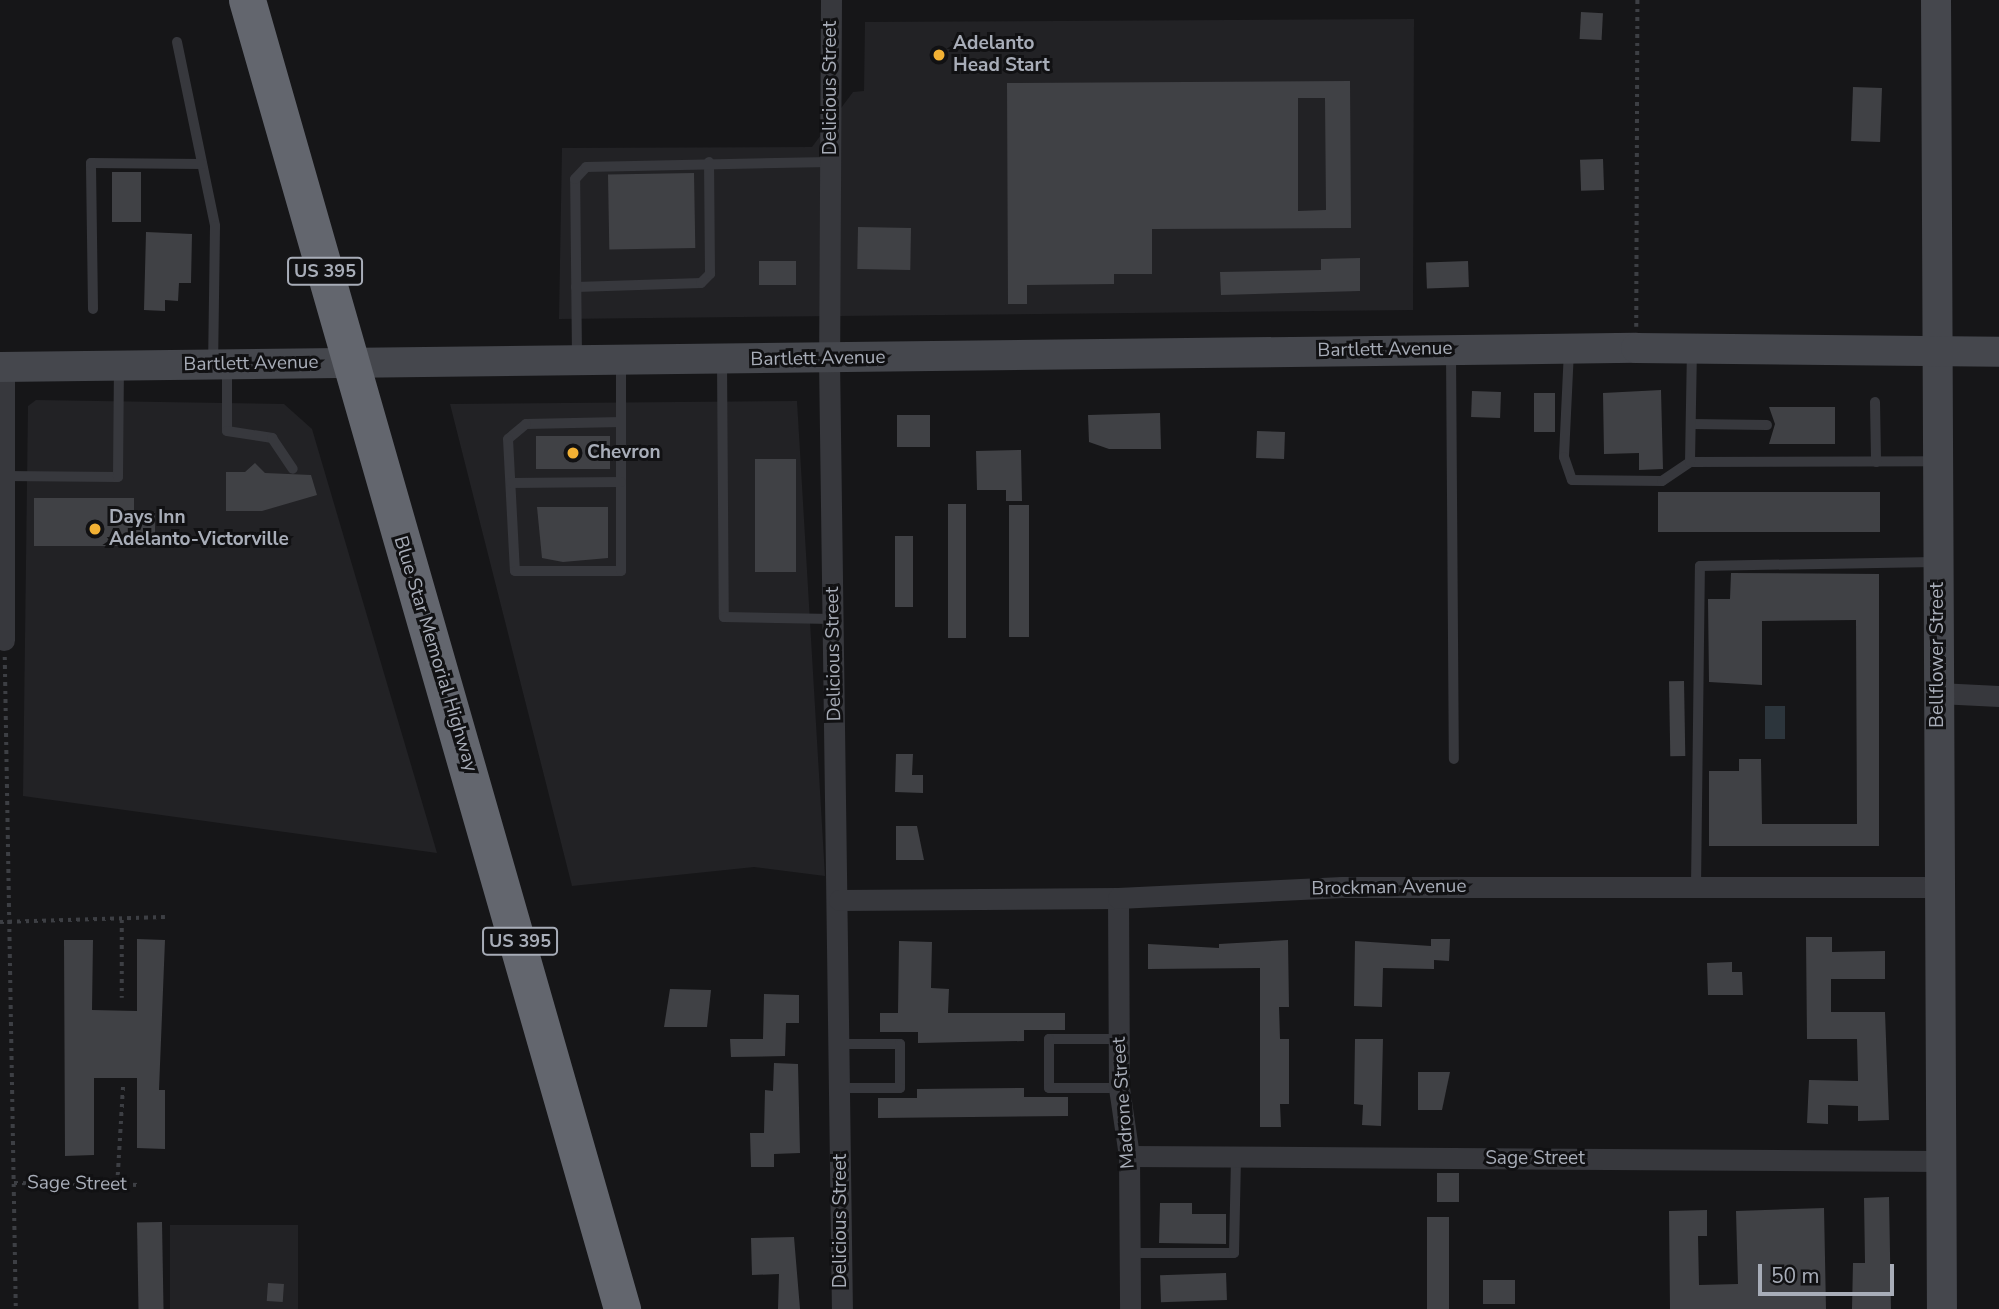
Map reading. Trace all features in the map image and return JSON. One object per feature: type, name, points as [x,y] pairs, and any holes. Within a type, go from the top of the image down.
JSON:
[{"type":"highway","name":"Blue Star Memorial Highway","points":[[247,0],[622,1309]]},
{"type":"street","name":"Delicious Street","points":[[831,0],[829,359],[839,900],[842,1309]]},
{"type":"street","name":"Bellflower Street","points":[[1936,0],[1942,1309]]},
{"type":"street","name":"Bartlett Avenue","points":[[2,367],[722,361],[1570,348],[1999,352]]},
{"type":"street","points":[[2,367],[4,640]]},
{"type":"street","points":[[1938,693],[1999,696]]},
{"type":"street","name":"Brockman Avenue","points":[[839,900],[1118,898],[1342,887],[1939,887]]},
{"type":"street","name":"Madrone Street","points":[[1118,898],[1119,1088],[1129,1156],[1130,1309]]},
{"type":"street","name":"Sage Street","points":[[1129,1156],[1941,1161]]},
{"type":"lane","points":[[177,42],[215,226],[220,365],[228,431],[272,438],[293,469]]},
{"type":"lane","points":[[577,362],[575,179],[586,167],[830,162]]},
{"type":"lane","points":[[93,309],[91,163],[202,164]]},
{"type":"lane","points":[[576,287],[701,282],[710,274],[709,163]]},
{"type":"lane","points":[[1570,348],[1564,457],[1572,480],[1662,481],[1690,462],[1937,461]]},
{"type":"lane","points":[[1690,462],[1693,348]]},
{"type":"lane","points":[[1451,349],[1454,759]]},
{"type":"lane","points":[[722,361],[724,617],[833,619]]},
{"type":"lane","points":[[621,362],[621,422],[621,570],[515,571],[508,439],[526,424],[621,422]]},
{"type":"lane","points":[[4,477],[118,477],[119,366]]},
{"type":"lane","points":[[1875,402],[1876,462]]},
{"type":"lane","points":[[1691,424],[1767,425]]},
{"type":"lane","points":[[511,483],[621,482]]},
{"type":"lane","points":[[1696,887],[1699,566],[1938,562]]},
{"type":"lane","points":[[1119,1039],[1049,1039],[1049,1088],[1119,1088]]},
{"type":"lane","points":[[840,1044],[900,1044],[900,1088],[840,1088]]},
{"type":"lane","points":[[1129,1253],[1234,1253],[1236,1158]]},
{"type":"path","points":[[1636,348],[1637,0]]},
{"type":"path","points":[[4,640],[16,1309]]},
{"type":"path","points":[[0,922],[165,917]]},
{"type":"path","points":[[122,919],[122,998]]},
{"type":"path","points":[[117,1184],[123,1084]]},
{"type":"path","name":"Sage Street","points":[[14,1183],[141,1185]]},
{"type":"shaded area","points":[[1414,19],[1413,310],[559,319],[562,148],[812,147],[853,92],[864,91],[865,22]]},
{"type":"shaded area","points":[[36,400],[284,404],[312,429],[437,853],[23,796],[28,406]]},
{"type":"shaded area","points":[[797,401],[825,876],[754,867],[572,886],[450,404]]},
{"type":"shaded area","points":[[1765,706],[1785,706],[1785,739],[1765,739]]},
{"type":"shaded area","points":[[170,1225],[298,1225],[298,1309],[170,1309]]},
{"type":"building","points":[[1581,12],[1603,13],[1602,40],[1580,39]]},
{"type":"building","points":[[1350,81],[1351,228],[1152,229],[1152,274],[1114,274],[1114,284],[1027,285],[1027,304],[1008,304],[1007,83]],"holes":[[[1298,98],[1325,98],[1326,210],[1298,211]]]},
{"type":"building","points":[[1853,87],[1882,88],[1880,142],[1851,141]]},
{"type":"building","points":[[1603,159],[1604,190],[1581,191],[1580,160]]},
{"type":"building","points":[[112,172],[141,172],[141,222],[112,222]]},
{"type":"building","points":[[694,173],[695,248],[609,249],[608,175]]},
{"type":"building","points":[[858,227],[911,228],[910,270],[857,269]]},
{"type":"building","points":[[146,232],[192,234],[191,283],[179,283],[178,301],[165,300],[165,311],[144,310]]},
{"type":"building","points":[[1360,258],[1360,291],[1221,295],[1220,272],[1321,270],[1321,259]]},
{"type":"building","points":[[759,261],[796,261],[796,285],[759,285]]},
{"type":"building","points":[[1468,261],[1469,287],[1427,288],[1426,262]]},
{"type":"building","points":[[1661,390],[1663,469],[1639,470],[1639,453],[1604,454],[1603,393]]},
{"type":"building","points":[[1472,391],[1501,392],[1500,418],[1471,417]]},
{"type":"building","points":[[1534,393],[1555,393],[1555,432],[1534,432]]},
{"type":"building","points":[[1769,407],[1835,407],[1835,444],[1769,444],[1775,424]]},
{"type":"building","points":[[1160,413],[1161,449],[1109,449],[1089,442],[1088,415]]},
{"type":"building","points":[[897,415],[930,415],[930,447],[897,447]]},
{"type":"building","points":[[1257,431],[1285,432],[1284,459],[1256,458]]},
{"type":"building","name":"Chevron","points":[[536,436],[610,436],[610,469],[536,469]]},
{"type":"building","points":[[1021,450],[1022,501],[1006,501],[1006,490],[977,490],[976,451]]},
{"type":"building","points":[[755,459],[796,459],[796,572],[755,572]]},
{"type":"building","points":[[255,463],[265,473],[311,475],[317,495],[262,511],[226,511],[226,472],[245,472]]},
{"type":"building","points":[[1658,492],[1880,492],[1880,532],[1658,532]]},
{"type":"building","name":"Days Inn Adelanto-Victorville","points":[[34,498],[134,498],[134,512],[155,512],[155,546],[34,546]]},
{"type":"building","points":[[948,504],[966,504],[966,638],[948,638]]},
{"type":"building","points":[[1009,505],[1029,505],[1029,637],[1009,637]]},
{"type":"building","points":[[537,507],[608,507],[608,558],[563,562],[542,558]]},
{"type":"building","points":[[895,536],[913,536],[913,607],[895,607]]},
{"type":"building","points":[[1731,573],[1879,574],[1879,846],[1709,846],[1709,771],[1739,771],[1739,759],[1761,759],[1762,824],[1857,824],[1856,620],[1762,621],[1762,685],[1709,682],[1708,599],[1730,599]]},
{"type":"building","points":[[1669,681],[1684,681],[1685,756],[1670,756]]},
{"type":"building","points":[[896,754],[913,754],[912,775],[923,775],[923,793],[895,792]]},
{"type":"building","points":[[896,826],[917,826],[924,860],[896,860]]},
{"type":"building","points":[[1806,937],[1832,937],[1832,952],[1885,951],[1885,979],[1831,979],[1831,1012],[1885,1012],[1889,1120],[1858,1121],[1858,1106],[1828,1105],[1828,1124],[1807,1123],[1809,1080],[1858,1081],[1857,1039],[1807,1039]]},
{"type":"building","points":[[137,939],[165,940],[159,1090],[165,1090],[165,1149],[137,1148],[137,1078],[94,1078],[94,1155],[65,1156],[64,940],[93,940],[92,1010],[137,1011]]},
{"type":"building","points":[[1431,939],[1450,939],[1449,961],[1434,960],[1434,969],[1383,968],[1382,1007],[1354,1006],[1355,941],[1431,946]]},
{"type":"building","points":[[1288,940],[1289,1007],[1279,1007],[1280,1039],[1289,1039],[1289,1104],[1280,1104],[1281,1127],[1260,1127],[1260,968],[1148,969],[1148,944],[1219,948],[1219,944]]},
{"type":"building","points":[[899,941],[932,942],[931,988],[949,989],[948,1013],[1065,1013],[1065,1030],[1024,1030],[1024,1041],[918,1043],[918,1032],[880,1032],[880,1013],[898,1013]]},
{"type":"building","points":[[1732,962],[1732,972],[1742,972],[1743,995],[1708,995],[1707,963]]},
{"type":"building","points":[[670,989],[711,990],[707,1027],[664,1027]]},
{"type":"building","points":[[764,994],[799,995],[799,1023],[786,1023],[785,1056],[731,1057],[730,1039],[763,1039]]},
{"type":"building","points":[[1355,1039],[1383,1039],[1381,1126],[1362,1125],[1363,1105],[1354,1104]]},
{"type":"building","points":[[774,1063],[798,1064],[800,1153],[774,1154],[774,1167],[751,1167],[750,1133],[764,1133],[765,1090],[773,1091]]},
{"type":"building","points":[[1418,1072],[1450,1072],[1442,1110],[1418,1110]]},
{"type":"building","points":[[1024,1088],[1024,1097],[1068,1097],[1068,1116],[878,1118],[878,1098],[917,1098],[917,1089]]},
{"type":"building","points":[[1437,1173],[1459,1173],[1459,1202],[1437,1202]]},
{"type":"building","points":[[1889,1197],[1891,1309],[1852,1309],[1853,1263],[1865,1263],[1864,1198]]},
{"type":"building","points":[[1160,1203],[1192,1203],[1192,1214],[1226,1214],[1226,1244],[1159,1243]]},
{"type":"building","points":[[1824,1208],[1826,1309],[1670,1309],[1669,1211],[1707,1210],[1707,1236],[1698,1236],[1699,1285],[1738,1284],[1736,1211]]},
{"type":"building","points":[[1427,1217],[1449,1217],[1449,1309],[1427,1309]]},
{"type":"building","points":[[137,1222],[162,1222],[164,1309],[139,1309]]},
{"type":"building","points":[[794,1237],[800,1309],[778,1309],[779,1274],[752,1275],[751,1238]]},
{"type":"building","points":[[1226,1273],[1227,1300],[1161,1302],[1160,1275]]},
{"type":"building","points":[[1483,1280],[1515,1280],[1515,1304],[1483,1304]]},
{"type":"building","points":[[268,1283],[284,1284],[283,1302],[267,1301]]},
{"type":"place","name":"Adelanto Head Start","points":[[939,55]]},
{"type":"place","name":"Chevron","points":[[573,453]]},
{"type":"place","name":"Days Inn Adelanto-Victorville","points":[[95,529]]}]
